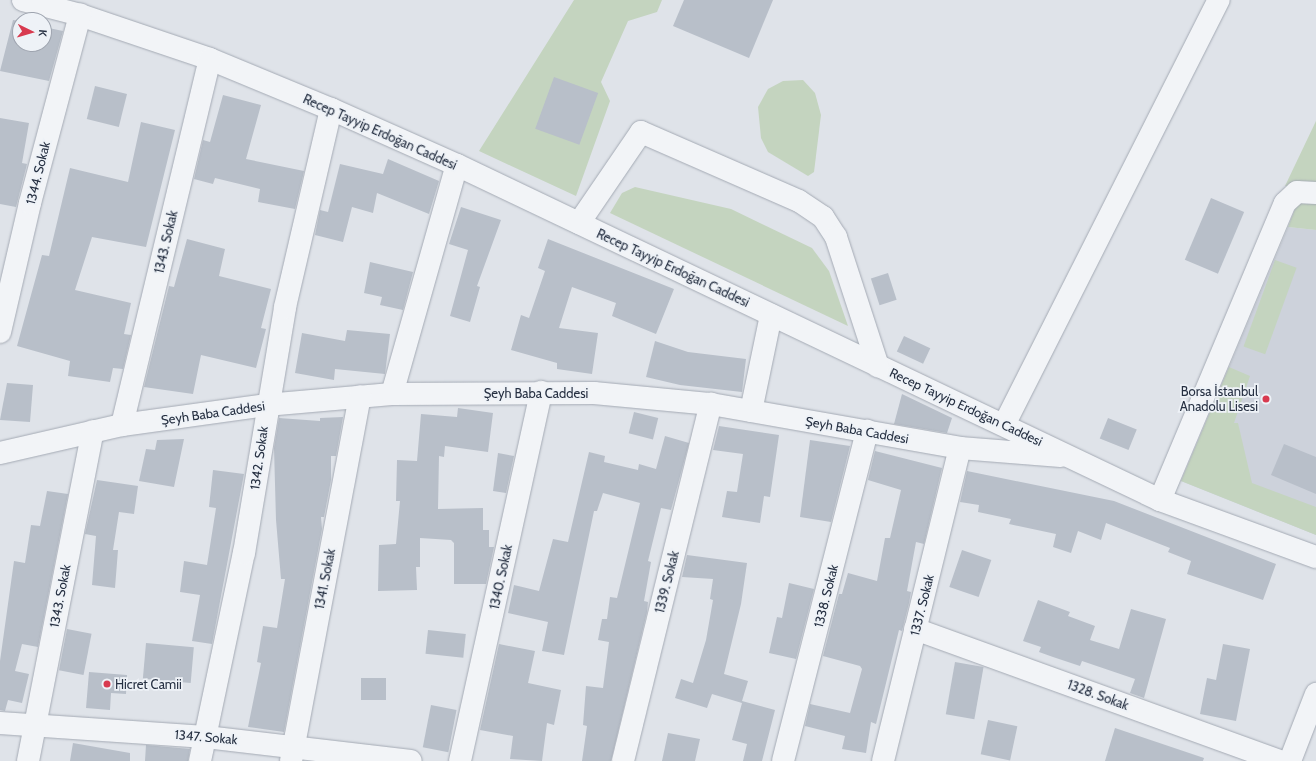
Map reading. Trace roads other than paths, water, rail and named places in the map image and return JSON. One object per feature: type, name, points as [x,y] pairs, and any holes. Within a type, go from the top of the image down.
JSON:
[{"type":"street","name":"Recep Tayyip Erdoğan Caddesi","points":[[23,0],[80,15],[210,59],[331,109],[457,165],[878,366],[1072,456],[1160,500],[1316,557]]},
{"type":"street","points":[[1004,425],[1219,0]]},
{"type":"street","name":"1344. Sokak","points":[[0,332],[30,203],[80,15]]},
{"type":"street","name":"1343. Sokak","points":[[122,425],[210,59]]},
{"type":"street","name":"1342. Sokak","points":[[200,761],[244,553],[266,405],[296,253],[331,109]]},
{"type":"street","points":[[579,224],[641,132],[799,201],[823,217],[836,237],[878,366]]},
{"type":"street","points":[[392,394],[457,165]]},
{"type":"street","points":[[1160,500],[1285,203],[1297,192],[1316,193]]},
{"type":"street","points":[[751,411],[772,315]]},
{"type":"street","name":"Şeyh Baba Caddesi","points":[[0,453],[122,425],[266,405],[392,394],[541,392],[643,396],[710,404],[960,448],[1072,456]]},
{"type":"street","name":"1340. Sokak","points":[[460,761],[541,392]]},
{"type":"street","name":"1341. Sokak","points":[[292,753],[360,396]]},
{"type":"street","name":"1339. Sokak","points":[[623,761],[710,404]]},
{"type":"street","name":"1343. Sokak","points":[[28,761],[34,724],[93,431]]},
{"type":"street","name":"1338. Sokak","points":[[783,761],[867,432]]},
{"type":"street","name":"1337. Sokak","points":[[883,761],[960,448]]},
{"type":"street","name":"1328. Sokak","points":[[915,629],[1280,761]]},
{"type":"street","points":[[1290,761],[1316,694]]},
{"type":"street","name":"1347. Sokak","points":[[0,723],[34,724],[206,737],[292,753],[411,761]]},
{"type":"place","name":"Borsa İstanbul Anadolu Lisesi","points":[[1266,399]]},
{"type":"place","name":"Hicret Camii","points":[[107,684]]}]
